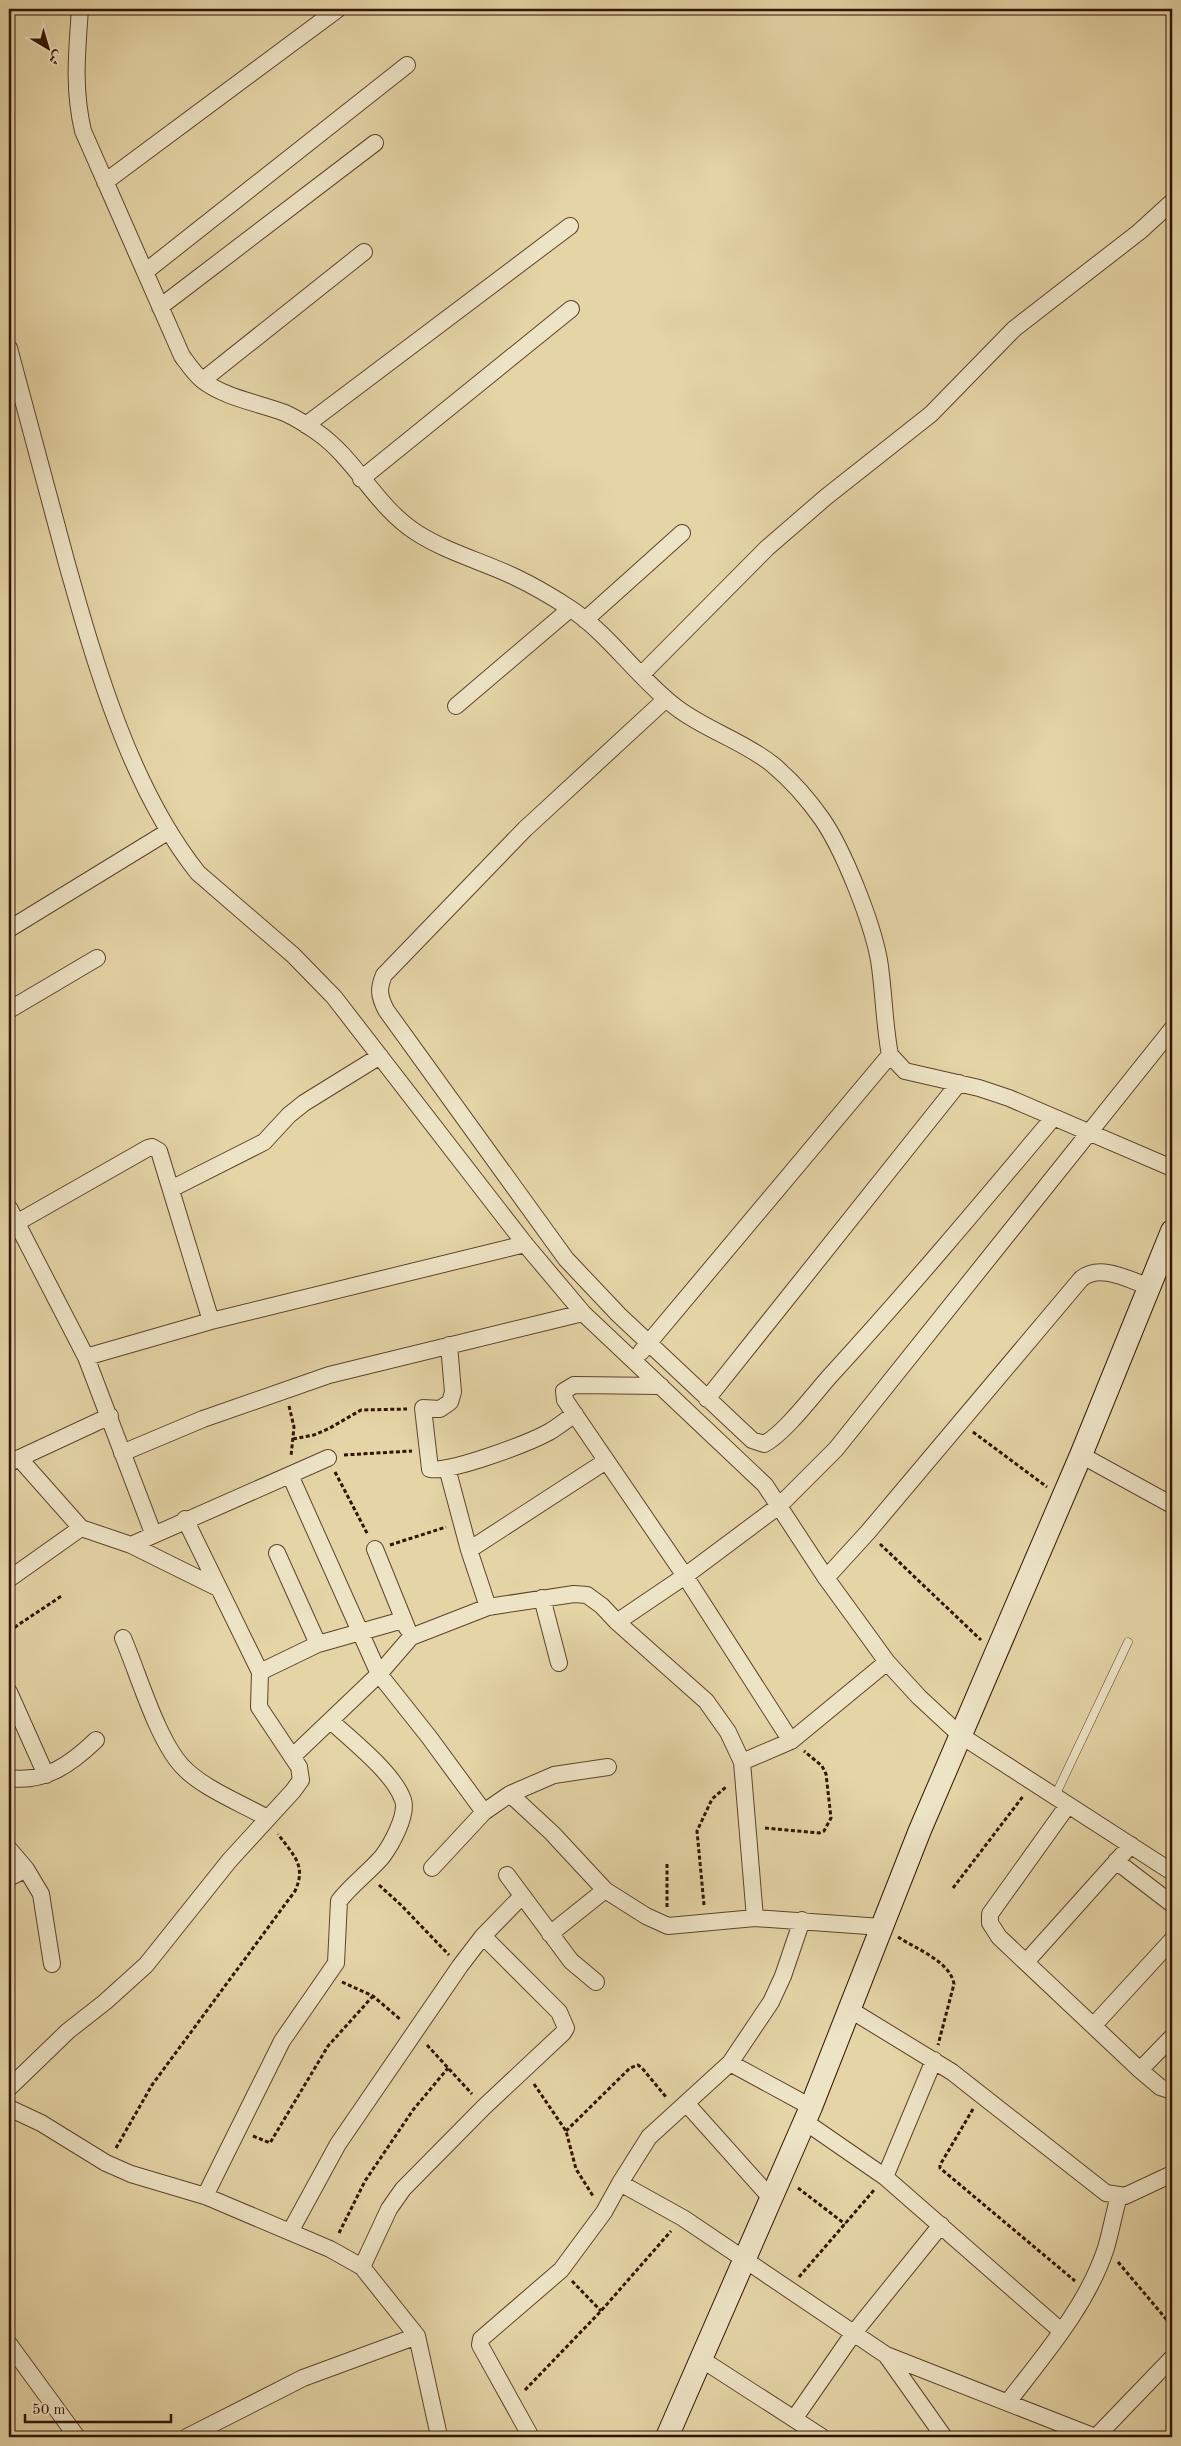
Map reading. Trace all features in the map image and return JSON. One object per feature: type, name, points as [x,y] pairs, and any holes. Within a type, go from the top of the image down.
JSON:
[{"type":"street","points":[[80,9],[75,76],[76,104],[83,131],[182,356],[203,380],[217,389],[288,414],[319,434],[396,517],[440,546],[513,576],[570,608],[679,710],[736,741],[771,764],[798,790],[822,819],[835,843],[866,913],[878,957],[890,1055],[905,1071],[959,1083],[1009,1098],[1172,1168]]},
{"type":"street","points":[[105,182],[338,9]]},
{"type":"street","points":[[145,272],[407,65]]},
{"type":"street","points":[[160,307],[375,143]]},
{"type":"street","points":[[641,675],[780,537],[931,414],[1014,329],[1139,232],[1172,202]]},
{"type":"street","points":[[306,426],[570,226]]},
{"type":"street","points":[[203,380],[364,252]]},
{"type":"street","points":[[361,479],[572,309]]},
{"type":"street","points":[[9,348],[88,640],[124,738],[141,777],[169,831],[198,873],[293,955],[334,997],[525,1244],[584,1312],[752,1470],[780,1505],[826,1578],[887,1662],[938,1716],[960,1735],[1172,1872]]},
{"type":"street","points":[[585,620],[682,533]]},
{"type":"street","points":[[456,706],[570,608]]},
{"type":"street","points":[[666,699],[480,874],[384,975],[378,988],[380,998],[386,1010],[566,1259],[592,1288],[648,1344],[752,1440],[764,1444],[769,1441],[856,1348],[1054,1118]]},
{"type":"street","points":[[9,929],[169,831]]},
{"type":"street","points":[[9,1010],[97,958]]},
{"type":"street","points":[[617,1622],[685,1576],[780,1505],[809,1477],[862,1420],[1172,1029]]},
{"type":"street","points":[[634,1361],[890,1055]]},
{"type":"street","points":[[171,1189],[264,1142],[289,1115],[304,1103],[380,1056]]},
{"type":"street","points":[[707,1398],[959,1083]]},
{"type":"street","points":[[18,1222],[152,1147],[159,1151],[211,1321]]},
{"type":"street","points":[[9,1208],[18,1222],[86,1357],[153,1533]]},
{"type":"street","points":[[667,2437],[808,2114],[920,1830],[1082,1455],[1172,1231]]},
{"type":"street","points":[[86,1357],[211,1321],[525,1244]]},
{"type":"street","points":[[826,1578],[868,1532],[1087,1274],[1103,1272],[1150,1287]]},
{"type":"street","points":[[122,1453],[204,1418],[329,1375],[584,1312]]},
{"type":"street","points":[[449,1346],[453,1392],[450,1402],[440,1409],[423,1408],[430,1469],[447,1468],[524,1444],[551,1431],[575,1414]]},
{"type":"street","points":[[661,1386],[574,1385],[564,1391],[563,1394],[606,1461],[685,1576],[792,1741]]},
{"type":"street","points":[[110,1416],[14,1460],[81,1528],[131,1545],[218,1588]]},
{"type":"street","points":[[1082,1455],[1172,1505]]},
{"type":"street","points":[[131,1545],[153,1533],[328,1458]]},
{"type":"street","points":[[468,1550],[606,1461]]},
{"type":"street","points":[[447,1468],[468,1550],[488,1607]]},
{"type":"street","points":[[290,1475],[358,1631],[379,1674],[429,1737],[484,1812]]},
{"type":"street","points":[[9,2088],[68,2031],[105,2002],[146,1964],[229,1861],[301,1780],[299,1767],[259,1707],[260,1672],[185,1519]]},
{"type":"street","points":[[9,1579],[81,1528]]},
{"type":"street","points":[[375,1549],[411,1637]]},
{"type":"street","points":[[277,1553],[318,1644]]},
{"type":"street","points":[[292,1757],[379,1674],[411,1637],[488,1607],[574,1594],[587,1596],[602,1606],[617,1622],[706,1701],[728,1732],[742,1762],[749,1826],[755,1918]]},
{"type":"street","points":[[542,1598],[559,1664]]},
{"type":"street","points":[[260,1672],[318,1644],[358,1631],[403,1620]]},
{"type":"street","points":[[123,1638],[165,1741],[182,1766],[210,1786],[267,1818]]},
{"type":"street","points":[[742,1762],[792,1741],[887,1662]]},
{"type":"street","points":[[9,1692],[46,1775]]},
{"type":"street","points":[[205,2196],[236,2129],[282,2041],[329,1976],[336,1963],[339,1901],[367,1875],[392,1841],[404,1810],[403,1801],[385,1773],[331,1721]]},
{"type":"street","points":[[9,1778],[20,1780],[46,1775],[73,1762],[96,1740]]},
{"type":"street","points":[[432,1868],[484,1812],[510,1794],[554,1775],[608,1767]]},
{"type":"street","points":[[510,1794],[552,1833],[605,1890],[646,1916],[668,1926],[755,1918],[802,1920],[882,1928]]},
{"type":"street","points":[[1062,1801],[990,1914],[992,1928],[1140,2070],[1160,2087],[1172,2091]]},
{"type":"street","points":[[1026,1962],[1132,1845]]},
{"type":"street","points":[[9,1849],[26,1869],[41,1894],[45,1905],[52,1964]]},
{"type":"street","points":[[1116,1862],[1172,1904]]},
{"type":"street","points":[[9,1878],[26,1869]]},
{"type":"street","points":[[507,1875],[571,1961],[596,1982]]},
{"type":"street","points":[[550,1934],[605,1890]]},
{"type":"street","points":[[290,2232],[338,2144],[460,1966],[483,1936],[522,1896]]},
{"type":"street","points":[[531,2437],[480,2346],[481,2339],[561,2270],[604,2212],[649,2137],[730,2062],[771,2002],[783,1976],[802,1920]]},
{"type":"street","points":[[362,2267],[389,2209],[402,2189],[484,2107],[563,2033],[566,2024],[563,2018],[547,1999],[483,1936]]},
{"type":"street","points":[[1094,2025],[1172,1940]]},
{"type":"street","points":[[849,2009],[934,2060],[982,2094],[1106,2193],[1119,2196],[1137,2192],[1172,2174]]},
{"type":"street","points":[[1140,2070],[1172,2037]]},
{"type":"street","points":[[885,2177],[934,2060]]},
{"type":"street","points":[[730,2062],[808,2114],[885,2177],[1061,2331]]},
{"type":"street","points":[[682,2107],[770,2198]]},
{"type":"street","points":[[9,2108],[41,2123],[106,2163],[154,2182],[205,2196],[330,2249],[362,2267],[416,2336],[439,2436],[437,2437]]},
{"type":"street","points":[[620,2183],[683,2218],[886,2355],[1095,2437],[1172,2358]]},
{"type":"street","points":[[1008,2402],[1061,2331],[1087,2291],[1106,2249],[1119,2196]]},
{"type":"street","points":[[794,2418],[853,2334],[940,2225]]},
{"type":"street","points":[[186,2437],[294,2382],[416,2336]]},
{"type":"street","points":[[9,2344],[77,2437]]},
{"type":"street","points":[[886,2355],[944,2437]]},
{"type":"street","points":[[701,2359],[822,2437]]},
{"type":"lane","points":[[1062,1801],[1128,1642]]},
{"type":"path","points":[[284,1389],[294,1427],[290,1475]]},
{"type":"path","points":[[293,1439],[314,1435],[362,1410],[423,1408]]},
{"type":"path","points":[[961,1423],[1062,1499]]},
{"type":"path","points":[[427,1451],[348,1454],[328,1458],[375,1549],[461,1523]]},
{"type":"path","points":[[868,1532],[996,1654]]},
{"type":"path","points":[[9,1630],[63,1595]]},
{"type":"path","points":[[749,1826],[819,1833],[828,1826],[831,1818],[826,1774],[822,1766],[792,1741]]},
{"type":"path","points":[[706,1923],[697,1830],[712,1799],[728,1785],[742,1762]]},
{"type":"path","points":[[954,1888],[1033,1783]]},
{"type":"path","points":[[106,2163],[152,2085],[295,1891],[301,1879],[301,1867],[267,1818]]},
{"type":"path","points":[[667,1864],[668,1926]]},
{"type":"path","points":[[367,1875],[401,1905],[460,1966]]},
{"type":"path","points":[[882,1928],[944,1966],[953,1976],[954,1984],[934,2060]]},
{"type":"path","points":[[329,1976],[373,1996],[416,2032],[484,2107]]},
{"type":"path","points":[[236,2129],[270,2143],[328,2046],[373,1996]]},
{"type":"path","points":[[566,2131],[630,2068],[638,2065],[682,2107]]},
{"type":"path","points":[[330,2249],[365,2181],[413,2110],[448,2068]]},
{"type":"path","points":[[524,2069],[566,2131],[576,2169],[604,2212]]},
{"type":"path","points":[[982,2094],[940,2168],[1087,2291]]},
{"type":"path","points":[[780,2175],[845,2224]]},
{"type":"path","points":[[789,2289],[885,2177]]},
{"type":"path","points":[[512,2403],[601,2311],[683,2218]]},
{"type":"path","points":[[1106,2249],[1172,2326]]},
{"type":"path","points":[[561,2270],[601,2311]]}]
